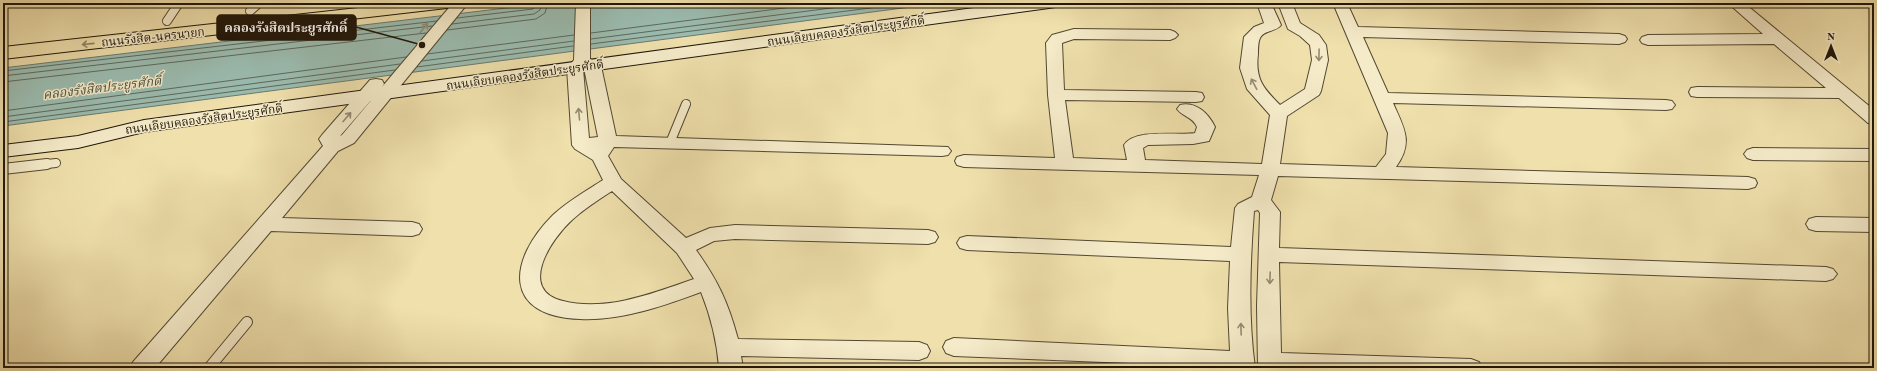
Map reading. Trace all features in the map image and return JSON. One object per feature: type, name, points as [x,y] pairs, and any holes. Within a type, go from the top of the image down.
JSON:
[{"type":"main road","name":"ถนนรังสิต-นครนายก","points":[[3,38],[167,21],[255,7],[322,3]]},
{"type":"main road","name":"ถนนรังสิต-นครนายก","points":[[3,53],[449,6]]},
{"type":"street","points":[[583,3],[581,145],[604,149],[670,143],[942,151]]},
{"type":"street","name":"ถนนเลียบคลองรังสิตประยูรศักดิ์","points":[[3,151],[78,142],[144,126],[365,96],[382,86],[1049,3]]},
{"type":"street","points":[[1264,3],[1273,25]]},
{"type":"street","points":[[1284,3],[1293,26]]},
{"type":"street","points":[[1340,3],[1354,32],[1364,62],[1397,133],[1398,148],[1394,158],[1382,172]]},
{"type":"street","points":[[1735,3],[1874,118]]},
{"type":"street","points":[[382,86],[397,79],[449,6]]},
{"type":"street","points":[[141,368],[332,147],[348,139],[382,86],[449,6]]},
{"type":"street","points":[[1261,201],[1270,169],[1279,114],[1313,91],[1320,52],[1316,40],[1293,26],[1273,25],[1259,30],[1252,37],[1248,68],[1255,89],[1279,114]]},
{"type":"street","points":[[1354,32],[1620,39]]},
{"type":"street","points":[[1065,164],[1056,95],[1054,43],[1058,38],[1074,34],[1170,36]]},
{"type":"street","points":[[1648,40],[1780,39]]},
{"type":"street","points":[[583,62],[613,182],[684,248],[707,282],[719,309],[730,357],[918,351]]},
{"type":"street","points":[[1697,92],[1844,94]]},
{"type":"street","points":[[1056,95],[1191,103],[1202,118],[1206,127],[1203,137],[1193,139],[1145,140],[1138,142],[1133,145],[1137,166]]},
{"type":"street","points":[[332,147],[328,139],[365,96]]},
{"type":"street","points":[[1382,98],[1666,105]]},
{"type":"street","points":[[1753,154],[1874,155]]},
{"type":"street","points":[[964,161],[1748,183]]},
{"type":"street","points":[[613,182],[584,201],[560,221],[545,240],[532,263],[529,282],[532,292],[543,303],[562,310],[599,311],[631,307],[707,282]]},
{"type":"street","points":[[954,347],[1243,364],[1240,254],[1245,208],[1261,201]]},
{"type":"street","points":[[1261,201],[1270,212],[1269,365],[1471,368]]},
{"type":"street","points":[[265,224],[412,229]]},
{"type":"street","points":[[1816,224],[1874,226]]},
{"type":"street","points":[[684,248],[710,235],[735,232],[928,237]]},
{"type":"street","points":[[967,243],[1240,254]]},
{"type":"street","points":[[1270,255],[1826,274]]},
{"type":"lane","points":[[167,21],[179,3]]},
{"type":"lane","points":[[670,143],[686,104]]},
{"type":"lane","points":[[3,169],[56,163]]},
{"type":"lane","points":[[209,368],[247,322]]},
{"type":"water","points":[[548,3],[941,3],[3,126],[3,68]]},
{"type":"place","name":"คลองรังสิตประยูรศักดิ์","points":[[422,45]]}]
